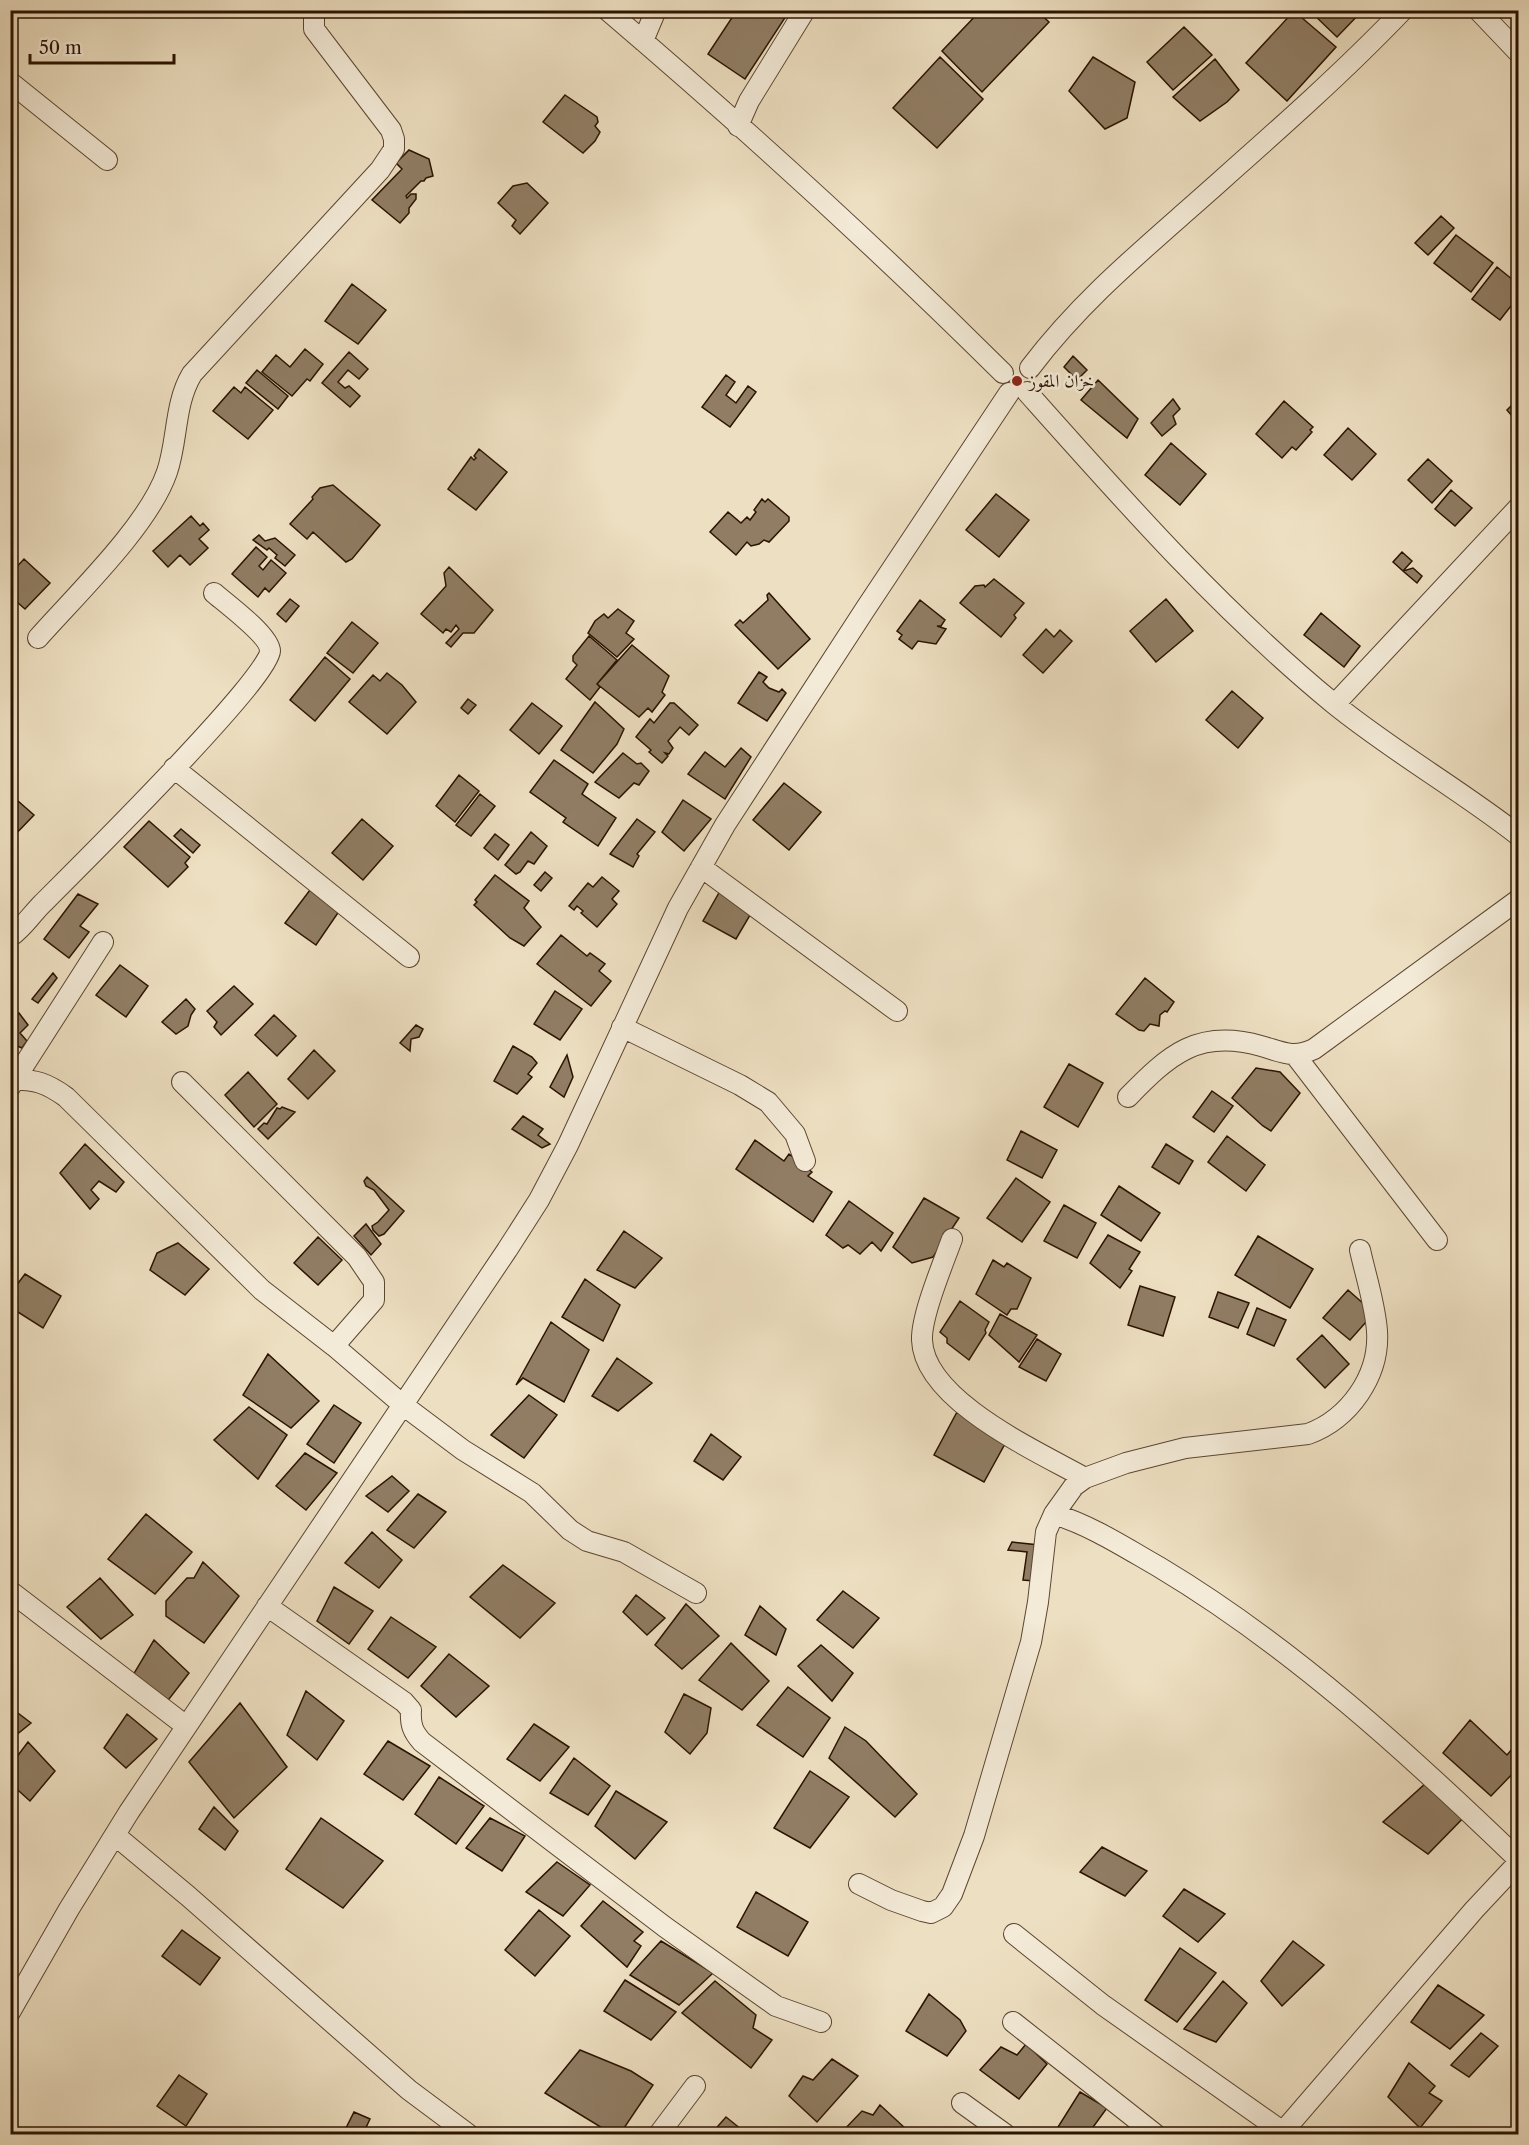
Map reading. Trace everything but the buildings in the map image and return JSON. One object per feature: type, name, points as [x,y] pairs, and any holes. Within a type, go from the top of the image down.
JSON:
[{"type":"street","points":[[38,638],[122,543],[159,490],[168,471],[183,392],[192,374],[365,186],[394,149],[391,130],[314,29],[314,10]]},
{"type":"street","points":[[607,10],[933,303],[1003,373]]},
{"type":"street","points":[[643,41],[656,10]]},
{"type":"street","points":[[738,126],[749,101],[805,10]]},
{"type":"street","points":[[1030,368],[1078,309],[1112,276],[1303,107],[1404,10]]},
{"type":"street","points":[[1478,10],[1518,52]]},
{"type":"street","points":[[10,82],[107,160]]},
{"type":"street","points":[[1030,368],[1018,363],[1011,364],[1003,373],[1002,384],[1018,393],[1234,615],[1335,704],[1518,835]]},
{"type":"street","points":[[10,2012],[69,1910],[186,1726],[507,1250],[538,1200],[573,1135],[673,918],[725,825],[811,691],[1018,393],[1034,381],[1030,368]]},
{"type":"street","points":[[1335,704],[1518,508]]},
{"type":"street","points":[[10,937],[174,768],[239,697],[268,658],[270,651],[268,643],[214,593]]},
{"type":"street","points":[[174,768],[409,957]]},
{"type":"street","points":[[701,867],[897,1011]]},
{"type":"street","points":[[1128,1097],[1155,1069],[1178,1052],[1197,1044],[1238,1041],[1295,1055],[1314,1049],[1518,900]]},
{"type":"street","points":[[13,1082],[103,942]]},
{"type":"street","points":[[622,1027],[740,1085],[768,1102],[795,1134],[805,1161]]},
{"type":"street","points":[[1295,1055],[1437,1240]]},
{"type":"street","points":[[13,1082],[33,1079],[50,1085],[66,1097],[262,1290],[334,1346],[403,1405],[464,1450],[532,1493],[570,1530],[587,1541],[624,1552],[696,1593]]},
{"type":"street","points":[[182,1082],[357,1257],[374,1282],[374,1300],[334,1346]]},
{"type":"street","points":[[952,1239],[927,1312],[922,1338],[923,1355],[928,1366],[957,1399],[977,1416],[1086,1478]]},
{"type":"street","points":[[859,1884],[891,1900],[931,1913],[943,1907],[951,1894],[974,1836],[1031,1642],[1046,1532],[1054,1514],[1074,1486],[1086,1478],[1126,1463],[1185,1448],[1308,1434],[1322,1429],[1338,1418],[1357,1396],[1374,1360],[1377,1344],[1374,1312],[1360,1250]]},
{"type":"street","points":[[1014,1934],[1103,2005],[1282,2133],[1518,1861],[1399,1749],[1340,1697],[1268,1639],[1184,1582],[1095,1530],[1054,1514]]},
{"type":"street","points":[[10,1591],[186,1726]]},
{"type":"street","points":[[267,1606],[404,1702],[411,1710],[414,1733],[422,1742],[665,1927],[776,2006],[821,2022]]},
{"type":"street","points":[[116,1836],[400,2082],[468,2134]]},
{"type":"street","points":[[1013,2022],[1155,2134]]},
{"type":"street","points":[[658,2134],[694,2086]]},
{"type":"street","points":[[962,2103],[1005,2134]]},
{"type":"place","name":"خزان المقوز","points":[[1017,381]]}]
